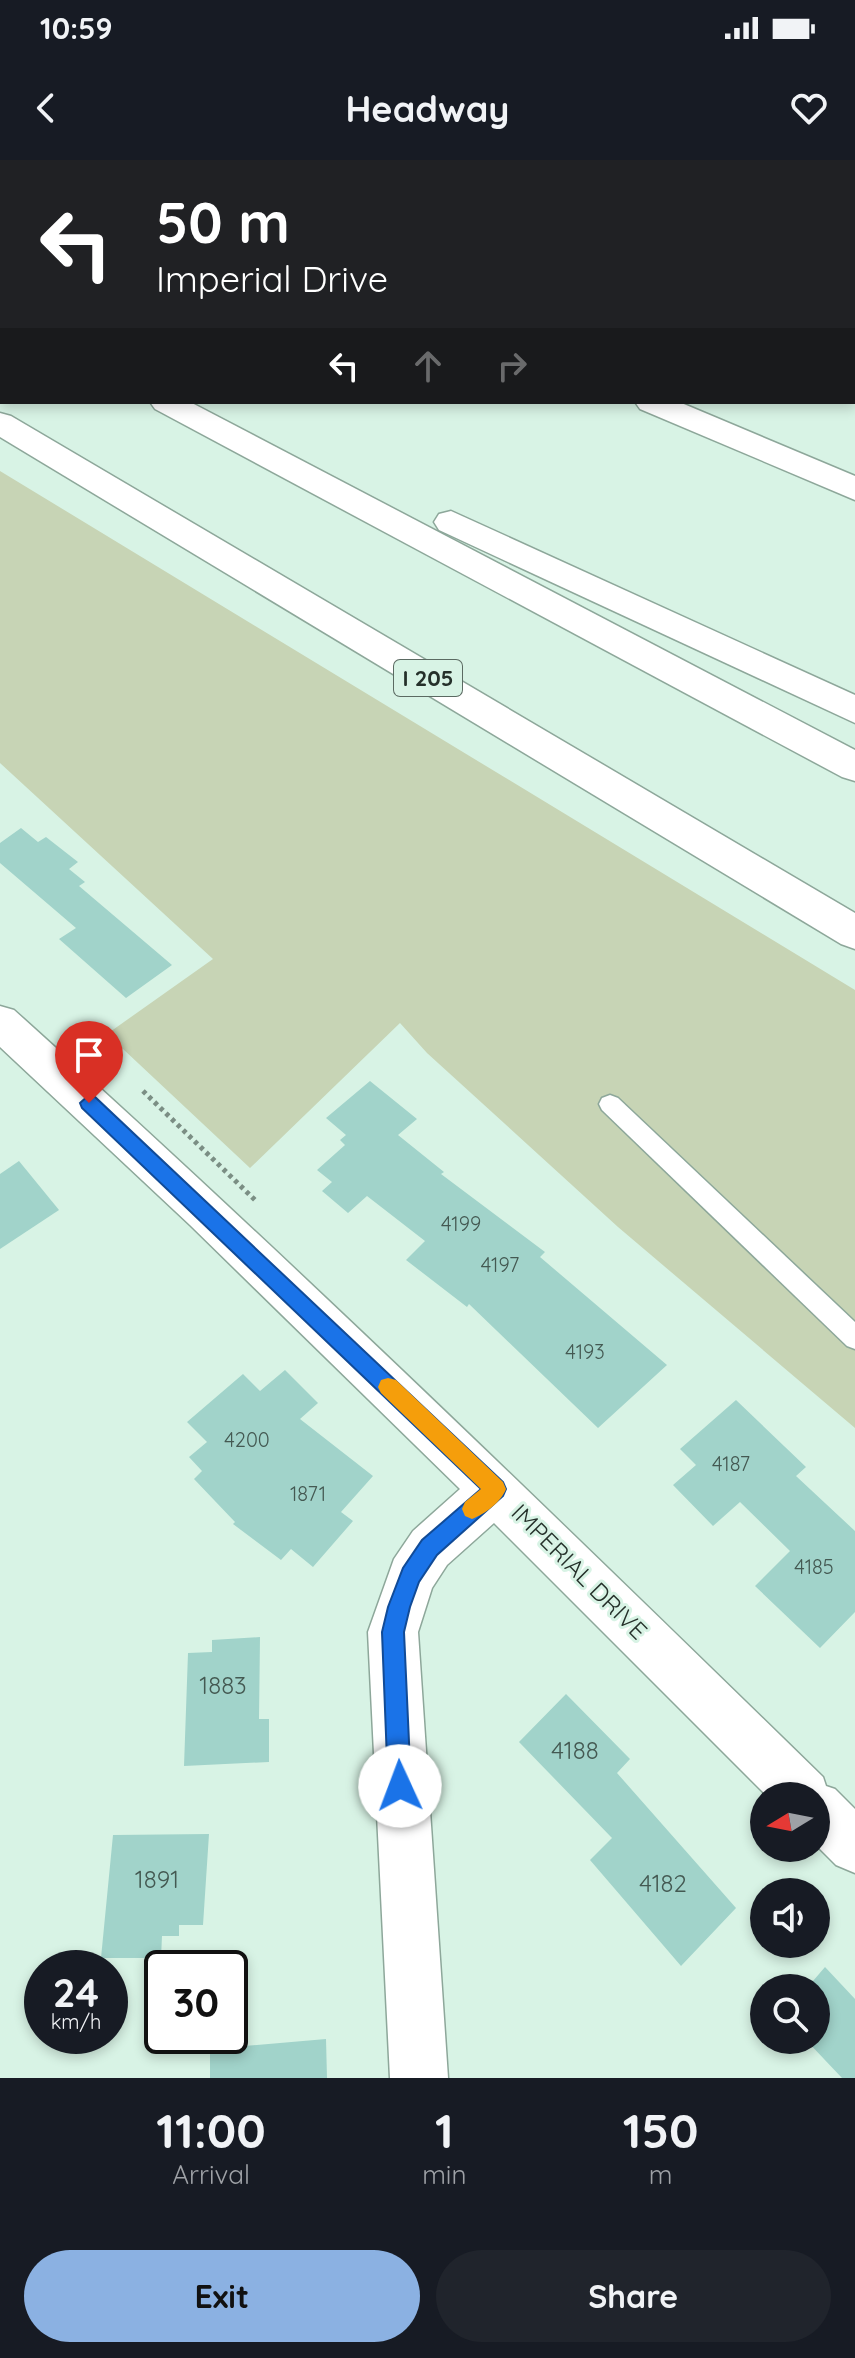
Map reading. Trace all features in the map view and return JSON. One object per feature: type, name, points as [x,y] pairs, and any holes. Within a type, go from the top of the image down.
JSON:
[{"type":"main road","points":[[170,404],[855,767]]},
{"type":"main road","points":[[199,404],[855,710]]},
{"type":"main road","points":[[656,404],[855,489]]},
{"type":"main road","name":"I 205","points":[[0,423],[855,933]]},
{"type":"street","name":"IMPERIAL DRIVE","points":[[0,1022],[107,1119],[496,1489],[790,1782]]},
{"type":"street","points":[[419,2078],[393,1632],[411,1576],[430,1548],[496,1489]]},
{"type":"street","points":[[830,1822],[855,1846]]},
{"type":"lane","points":[[610,1104],[855,1338]]},
{"type":"path","points":[[143,1091],[257,1202]]},
{"type":"green space","points":[[0,471],[855,990],[855,1428],[618,1227],[427,1053],[400,1023],[250,1168],[107,1034],[213,959],[0,763]]},
{"type":"building","points":[[21,828],[38,842],[46,837],[78,862],[69,869],[85,882],[79,886],[172,965],[126,998],[59,939],[76,928],[0,863],[0,843]]},
{"type":"building","points":[[370,1081],[417,1119],[398,1135],[444,1172],[441,1174],[545,1252],[540,1257],[667,1365],[598,1428],[469,1304],[467,1307],[406,1260],[425,1241],[367,1196],[348,1213],[322,1191],[332,1182],[317,1170],[345,1145],[340,1140],[346,1135],[326,1118]]},
{"type":"building","points":[[19,1161],[59,1210],[0,1249],[0,1174]]},
{"type":"building","points":[[285,1370],[318,1403],[300,1419],[373,1476],[341,1512],[353,1521],[313,1567],[291,1549],[281,1560],[233,1524],[235,1522],[194,1479],[202,1471],[189,1457],[207,1442],[187,1422],[243,1374],[260,1391]]},
{"type":"building","points":[[736,1400],[806,1467],[796,1476],[855,1531],[855,1612],[820,1648],[755,1586],[790,1551],[740,1502],[713,1526],[673,1485],[696,1465],[680,1449]]},
{"type":"building","points":[[260,1637],[259,1719],[269,1719],[269,1762],[184,1766],[188,1653],[212,1652],[212,1640]]},
{"type":"building","points":[[566,1694],[630,1759],[617,1773],[736,1908],[681,1966],[590,1860],[612,1838],[519,1742]]},
{"type":"building","points":[[209,1834],[203,1925],[179,1925],[179,1936],[162,1936],[161,1950],[144,1950],[144,1958],[128,1958],[128,1950],[102,1950],[113,1835]]},
{"type":"building","points":[[825,1967],[855,1999],[855,2078],[842,2078],[819,2054],[830,2054],[830,1974],[819,1974]]},
{"type":"building","points":[[326,2039],[327,2078],[210,2078],[210,2054],[248,2054],[248,2046]]},
{"type":"slow traffic","points":[[388,1387],[496,1489],[472,1509]]},
{"type":"route","points":[[89,1103],[496,1489],[430,1548],[411,1576],[399,1607],[393,1632],[400,1786]]}]
